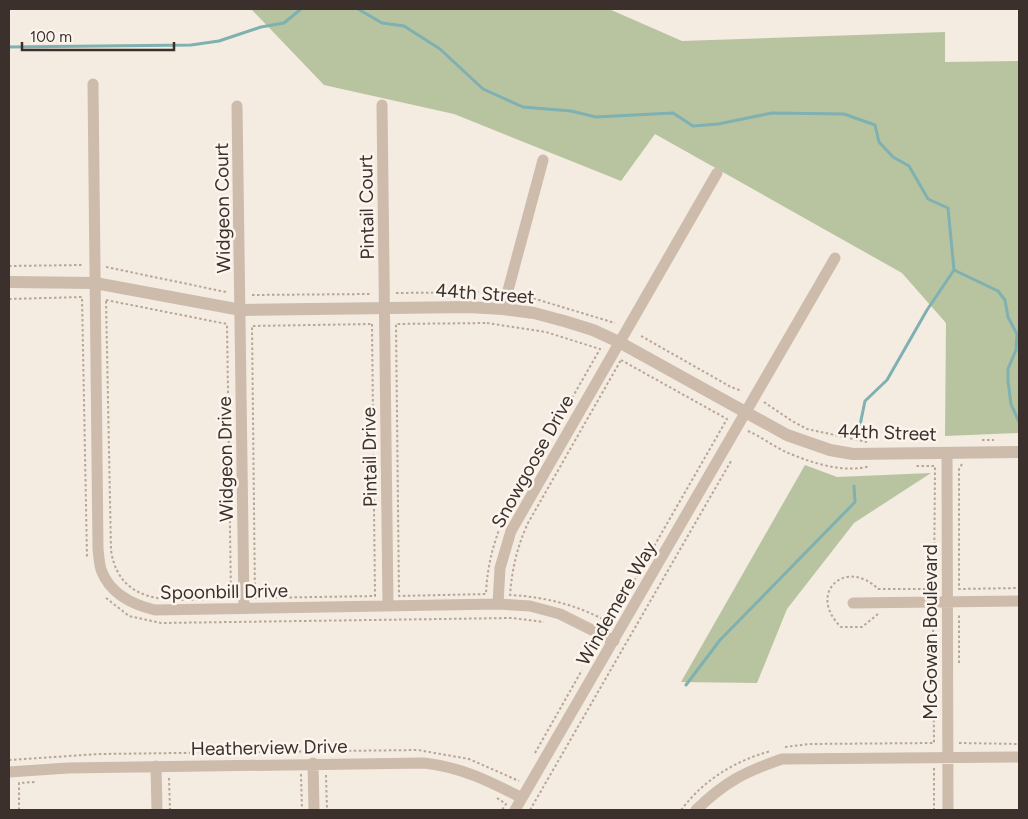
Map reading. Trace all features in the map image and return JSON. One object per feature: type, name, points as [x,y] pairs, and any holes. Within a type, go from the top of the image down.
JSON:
[{"type":"street","name":"Spoonbill Drive","points":[[93,84],[98,549],[102,572],[114,589],[133,604],[155,610],[498,604],[530,606],[560,614],[614,641]]},
{"type":"street","name":"Pintail Court","points":[[382,105],[384,308]]},
{"type":"street","name":"Widgeon Court","points":[[238,106],[241,310]]},
{"type":"street","points":[[504,309],[543,160]]},
{"type":"street","name":"Snowgoose Drive","points":[[498,604],[500,568],[511,531],[717,173]]},
{"type":"street","name":"Windemere Way","points":[[511,807],[522,798],[835,258]]},
{"type":"street","name":"44th Street","points":[[9,282],[95,283],[241,310],[468,307],[534,313],[593,330],[619,342],[787,436],[830,450],[871,454],[1015,452]]},
{"type":"street","name":"Pintail Drive","points":[[384,308],[388,606]]},
{"type":"street","name":"Widgeon Drive","points":[[241,310],[244,608]]},
{"type":"street","name":"McGowan Boulevard","points":[[947,453],[948,810]]},
{"type":"street","points":[[852,603],[1019,601]]},
{"type":"street","points":[[696,810],[718,789],[748,771],[782,759],[1019,757]]},
{"type":"street","points":[[314,763],[314,810]]},
{"type":"street","name":"Heatherview Drive","points":[[9,772],[68,768],[156,766],[424,763],[448,766],[471,773],[522,798]]},
{"type":"street","points":[[156,766],[157,810]]},
{"type":"path","points":[[9,266],[82,265]]},
{"type":"path","points":[[106,267],[226,292]]},
{"type":"path","points":[[395,293],[498,292]]},
{"type":"path","points":[[252,295],[370,294]]},
{"type":"path","points":[[515,294],[615,323]]},
{"type":"path","points":[[9,299],[82,297],[86,553],[88,562]]},
{"type":"path","points":[[106,300],[227,324],[232,598],[160,599],[145,596],[121,579],[113,565],[111,550],[106,300]]},
{"type":"path","points":[[477,323],[515,326],[546,332],[600,349],[502,519],[492,546],[487,570],[486,594],[399,596],[396,324],[477,323]]},
{"type":"path","points":[[372,324],[376,596],[255,598],[252,326],[372,324]]},
{"type":"path","points":[[641,336],[731,387],[742,390]]},
{"type":"path","points":[[621,360],[727,419],[610,623],[573,606],[539,596],[510,595],[516,552],[528,523],[621,360]]},
{"type":"path","points":[[764,402],[792,422],[807,429],[872,443]]},
{"type":"path","points":[[748,431],[785,451],[820,463],[860,469],[872,465]]},
{"type":"path","points":[[982,440],[998,441]]},
{"type":"path","points":[[530,810],[734,456]]},
{"type":"path","points":[[964,462],[959,469],[959,588],[1019,588]]},
{"type":"path","points":[[882,613],[874,616],[862,627],[841,627],[832,618],[827,609],[827,596],[831,586],[842,579],[854,576],[865,577],[878,590],[934,589],[935,466],[910,466]]},
{"type":"path","points":[[102,593],[129,616],[160,623],[512,618],[548,622]]},
{"type":"path","points":[[780,748],[809,744],[934,743],[934,614],[926,613]]},
{"type":"path","points":[[959,613],[959,669]]},
{"type":"path","points":[[532,757],[584,668]]},
{"type":"path","points":[[959,735],[959,744],[1019,744]]},
{"type":"path","points":[[9,760],[99,754],[418,750],[469,758],[518,782],[523,774]]},
{"type":"path","points":[[681,810],[709,781],[729,766],[750,756],[772,750]]},
{"type":"path","points":[[926,767],[934,767],[934,810]]},
{"type":"path","points":[[326,771],[327,810]]},
{"type":"path","points":[[301,772],[302,810]]},
{"type":"path","points":[[169,777],[170,810]]},
{"type":"path","points":[[19,810],[19,784],[39,782]]},
{"type":"path","points":[[494,796],[511,807]]},
{"type":"green space","points":[[251,9],[609,9],[682,41],[945,32],[945,62],[1019,61],[1019,433],[945,436],[946,323],[902,273],[655,134],[621,181],[454,114],[324,85]]},
{"type":"green space","points":[[805,465],[837,477],[931,473],[854,523],[787,609],[757,683],[681,682]]},
{"type":"waterway","points":[[9,47],[191,45],[219,41],[261,27],[284,23],[301,9]]},
{"type":"waterway","points":[[358,9],[382,23],[404,26],[440,49],[483,89],[523,107],[571,111],[596,117],[673,113],[693,126],[718,124],[772,113],[844,114],[875,125],[879,142],[893,157],[909,166],[928,199],[948,208],[954,270],[998,291],[1005,300],[1008,317],[1017,334],[1016,350],[1008,369],[1008,381],[1011,404],[1019,422]]},
{"type":"waterway","points":[[859,430],[865,401],[887,380],[927,310],[954,270]]},
{"type":"waterway","points":[[686,685],[720,640],[855,502],[854,486]]}]
